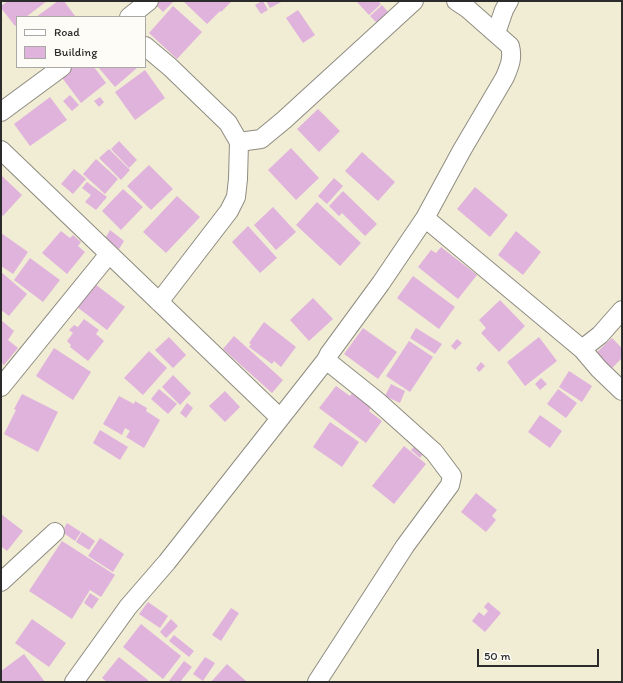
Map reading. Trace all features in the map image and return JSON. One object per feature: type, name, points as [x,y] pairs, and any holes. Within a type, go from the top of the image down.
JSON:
[{"type":"street","points":[[130,16],[149,1]]},
{"type":"street","points":[[239,142],[261,139],[284,120],[414,1]]},
{"type":"street","points":[[74,682],[128,607],[167,562],[326,360],[425,218],[462,150],[505,77],[510,65],[512,54],[510,46],[468,9],[456,1]]},
{"type":"street","points":[[496,33],[504,10],[509,1]]},
{"type":"street","points":[[146,47],[170,67],[228,123],[239,142],[236,197],[229,211],[159,302]]},
{"type":"street","points":[[1,112],[61,68]]},
{"type":"street","points":[[1,150],[280,418]]},
{"type":"street","points":[[425,218],[582,349],[599,369],[622,391]]},
{"type":"street","points":[[1,387],[110,254]]},
{"type":"street","points":[[582,349],[600,335],[622,310]]},
{"type":"street","points":[[317,682],[405,546],[450,485],[452,476],[434,452],[376,400],[326,360]]},
{"type":"street","points":[[1,582],[55,532]]},
{"type":"building","points":[[8,1],[47,1],[27,16],[16,16],[15,26],[1,6]]},
{"type":"building","points":[[58,1],[64,1],[75,16],[37,16]]},
{"type":"building","points":[[160,1],[174,1],[163,12],[156,5]]},
{"type":"building","points":[[183,1],[232,1],[207,24]]},
{"type":"building","points":[[262,1],[268,10],[261,14],[255,5]]},
{"type":"building","points":[[266,1],[283,1],[270,8]]},
{"type":"building","points":[[378,1],[381,4],[369,15],[357,2]]},
{"type":"building","points":[[382,5],[389,13],[377,23],[370,16]]},
{"type":"building","points":[[173,6],[202,32],[177,59],[149,33]]},
{"type":"building","points":[[298,10],[315,35],[303,43],[286,18]]},
{"type":"building","points":[[68,68],[95,68],[106,83],[81,103],[60,75]]},
{"type":"building","points":[[99,68],[137,68],[115,87]]},
{"type":"building","points":[[145,70],[165,98],[135,120],[115,92]]},
{"type":"building","points":[[70,95],[79,105],[72,111],[63,101]]},
{"type":"building","points":[[50,97],[67,120],[30,146],[14,124]]},
{"type":"building","points":[[100,97],[104,102],[99,107],[94,101]]},
{"type":"building","points":[[318,109],[340,131],[319,152],[297,129]]},
{"type":"building","points":[[119,141],[137,160],[129,168],[111,149]]},
{"type":"building","points":[[291,148],[319,178],[296,200],[268,170]]},
{"type":"building","points":[[109,149],[130,170],[121,180],[99,158]]},
{"type":"building","points":[[362,152],[395,182],[378,201],[345,171]]},
{"type":"building","points":[[96,159],[118,179],[105,194],[83,174]]},
{"type":"building","points":[[149,165],[173,189],[151,210],[127,186]]},
{"type":"building","points":[[74,169],[86,179],[73,194],[61,184]]},
{"type":"building","points":[[1,175],[22,195],[3,216],[1,214]]},
{"type":"building","points":[[334,178],[343,186],[327,204],[318,196]]},
{"type":"building","points":[[87,182],[107,197],[96,210],[85,202],[91,195],[82,188]]},
{"type":"building","points":[[475,187],[508,215],[490,237],[457,209]]},
{"type":"building","points":[[123,189],[143,207],[121,230],[102,211]]},
{"type":"building","points":[[343,191],[377,224],[365,236],[342,213],[339,216],[329,206]]},
{"type":"building","points":[[177,196],[200,217],[166,253],[143,232]]},
{"type":"building","points":[[317,202],[361,243],[340,266],[296,225]]},
{"type":"building","points":[[273,207],[296,232],[276,250],[254,225]]},
{"type":"building","points":[[248,226],[277,258],[260,273],[232,242]]},
{"type":"building","points":[[110,230],[124,241],[119,249],[105,239]]},
{"type":"building","points":[[61,231],[70,238],[73,235],[81,242],[78,246],[85,252],[67,274],[42,253]]},
{"type":"building","points":[[516,231],[541,252],[523,275],[498,255]]},
{"type":"building","points":[[1,233],[28,252],[13,274],[1,266]]},
{"type":"building","points":[[441,247],[477,275],[458,299],[418,267],[431,250],[436,253]]},
{"type":"building","points":[[30,258],[60,280],[43,302],[14,280]]},
{"type":"building","points":[[1,272],[27,294],[9,316],[1,310]]},
{"type":"building","points":[[413,276],[455,307],[439,329],[397,298]]},
{"type":"building","points":[[95,284],[125,307],[107,330],[77,307]]},
{"type":"building","points":[[313,298],[333,319],[309,341],[290,320]]},
{"type":"building","points":[[500,300],[525,326],[499,352],[481,333],[486,328],[479,320]]},
{"type":"building","points":[[84,319],[99,330],[96,334],[104,341],[88,361],[70,347],[71,345],[67,341],[73,333],[69,330],[74,325],[78,327]]},
{"type":"building","points":[[1,320],[14,331],[8,340],[18,348],[4,365],[1,362]]},
{"type":"building","points":[[264,322],[296,347],[281,367],[274,361],[272,364],[249,347],[251,344],[249,343]]},
{"type":"building","points":[[363,328],[397,352],[378,379],[344,354]]},
{"type":"building","points":[[416,328],[442,344],[435,354],[410,338]]},
{"type":"building","points":[[234,336],[283,380],[272,393],[223,349]]},
{"type":"building","points":[[169,337],[186,355],[173,368],[155,350]]},
{"type":"building","points":[[539,337],[557,361],[525,386],[507,362]]},
{"type":"building","points":[[612,338],[622,348],[622,358],[611,369],[596,353]]},
{"type":"building","points":[[457,339],[462,343],[455,350],[451,346]]},
{"type":"building","points":[[409,341],[433,357],[410,392],[386,376]]},
{"type":"building","points":[[54,348],[91,372],[73,400],[36,376]]},
{"type":"building","points":[[149,351],[167,368],[143,395],[124,378]]},
{"type":"building","points":[[481,362],[485,366],[479,372],[476,368]]},
{"type":"building","points":[[569,371],[592,386],[582,402],[559,387]]},
{"type":"building","points":[[173,375],[191,393],[180,405],[162,387]]},
{"type":"building","points":[[541,378],[547,384],[540,390],[535,384]]},
{"type":"building","points":[[391,384],[405,391],[400,403],[385,396]]},
{"type":"building","points":[[336,386],[350,396],[352,393],[371,407],[369,411],[382,421],[366,443],[319,408]]},
{"type":"building","points":[[159,389],[177,404],[168,414],[151,399]]},
{"type":"building","points":[[558,389],[577,403],[566,418],[547,404]]},
{"type":"building","points":[[225,391],[240,407],[225,422],[209,406]]},
{"type":"building","points":[[22,394],[58,412],[38,452],[4,434]]},
{"type":"building","points":[[119,396],[134,404],[135,401],[147,408],[146,411],[160,420],[144,448],[126,437],[130,431],[125,428],[122,435],[103,424]]},
{"type":"building","points":[[187,403],[193,408],[186,418],[180,413]]},
{"type":"building","points":[[540,415],[562,431],[550,448],[528,432]]},
{"type":"building","points":[[330,422],[359,442],[342,467],[313,447]]},
{"type":"building","points":[[100,430],[128,447],[120,460],[93,443]]},
{"type":"building","points":[[404,446],[426,464],[394,504],[372,486]]},
{"type":"building","points":[[415,446],[423,454],[420,458],[411,450]]},
{"type":"building","points":[[476,493],[497,510],[492,516],[496,520],[486,532],[461,512]]},
{"type":"building","points":[[1,514],[23,531],[7,551],[1,546]]},
{"type":"building","points":[[67,523],[81,532],[75,541],[62,532]]},
{"type":"building","points":[[82,532],[95,541],[89,550],[76,542]]},
{"type":"building","points":[[100,538],[124,554],[113,572],[88,556]]},
{"type":"building","points":[[62,541],[115,575],[101,597],[90,590],[72,619],[29,591]]},
{"type":"building","points":[[90,593],[99,599],[92,609],[84,603]]},
{"type":"building","points":[[148,602],[168,616],[160,628],[139,614]]},
{"type":"building","points":[[488,602],[501,613],[485,632],[472,621],[479,612],[484,616],[488,611],[484,607]]},
{"type":"building","points":[[231,608],[239,613],[221,641],[212,635]]},
{"type":"building","points":[[32,619],[66,643],[49,667],[15,643]]},
{"type":"building","points":[[171,619],[178,626],[166,638],[160,632]]},
{"type":"building","points":[[141,624],[181,656],[163,679],[123,647]]},
{"type":"building","points":[[174,635],[194,651],[189,657],[169,641]]},
{"type":"building","points":[[24,654],[45,682],[1,682],[1,671]]},
{"type":"building","points":[[119,657],[148,680],[147,682],[107,682],[102,678]]},
{"type":"building","points":[[205,657],[215,663],[203,681],[193,674]]},
{"type":"building","points":[[184,661],[192,667],[180,682],[170,682],[169,681]]},
{"type":"building","points":[[227,664],[247,682],[211,682]]}]
